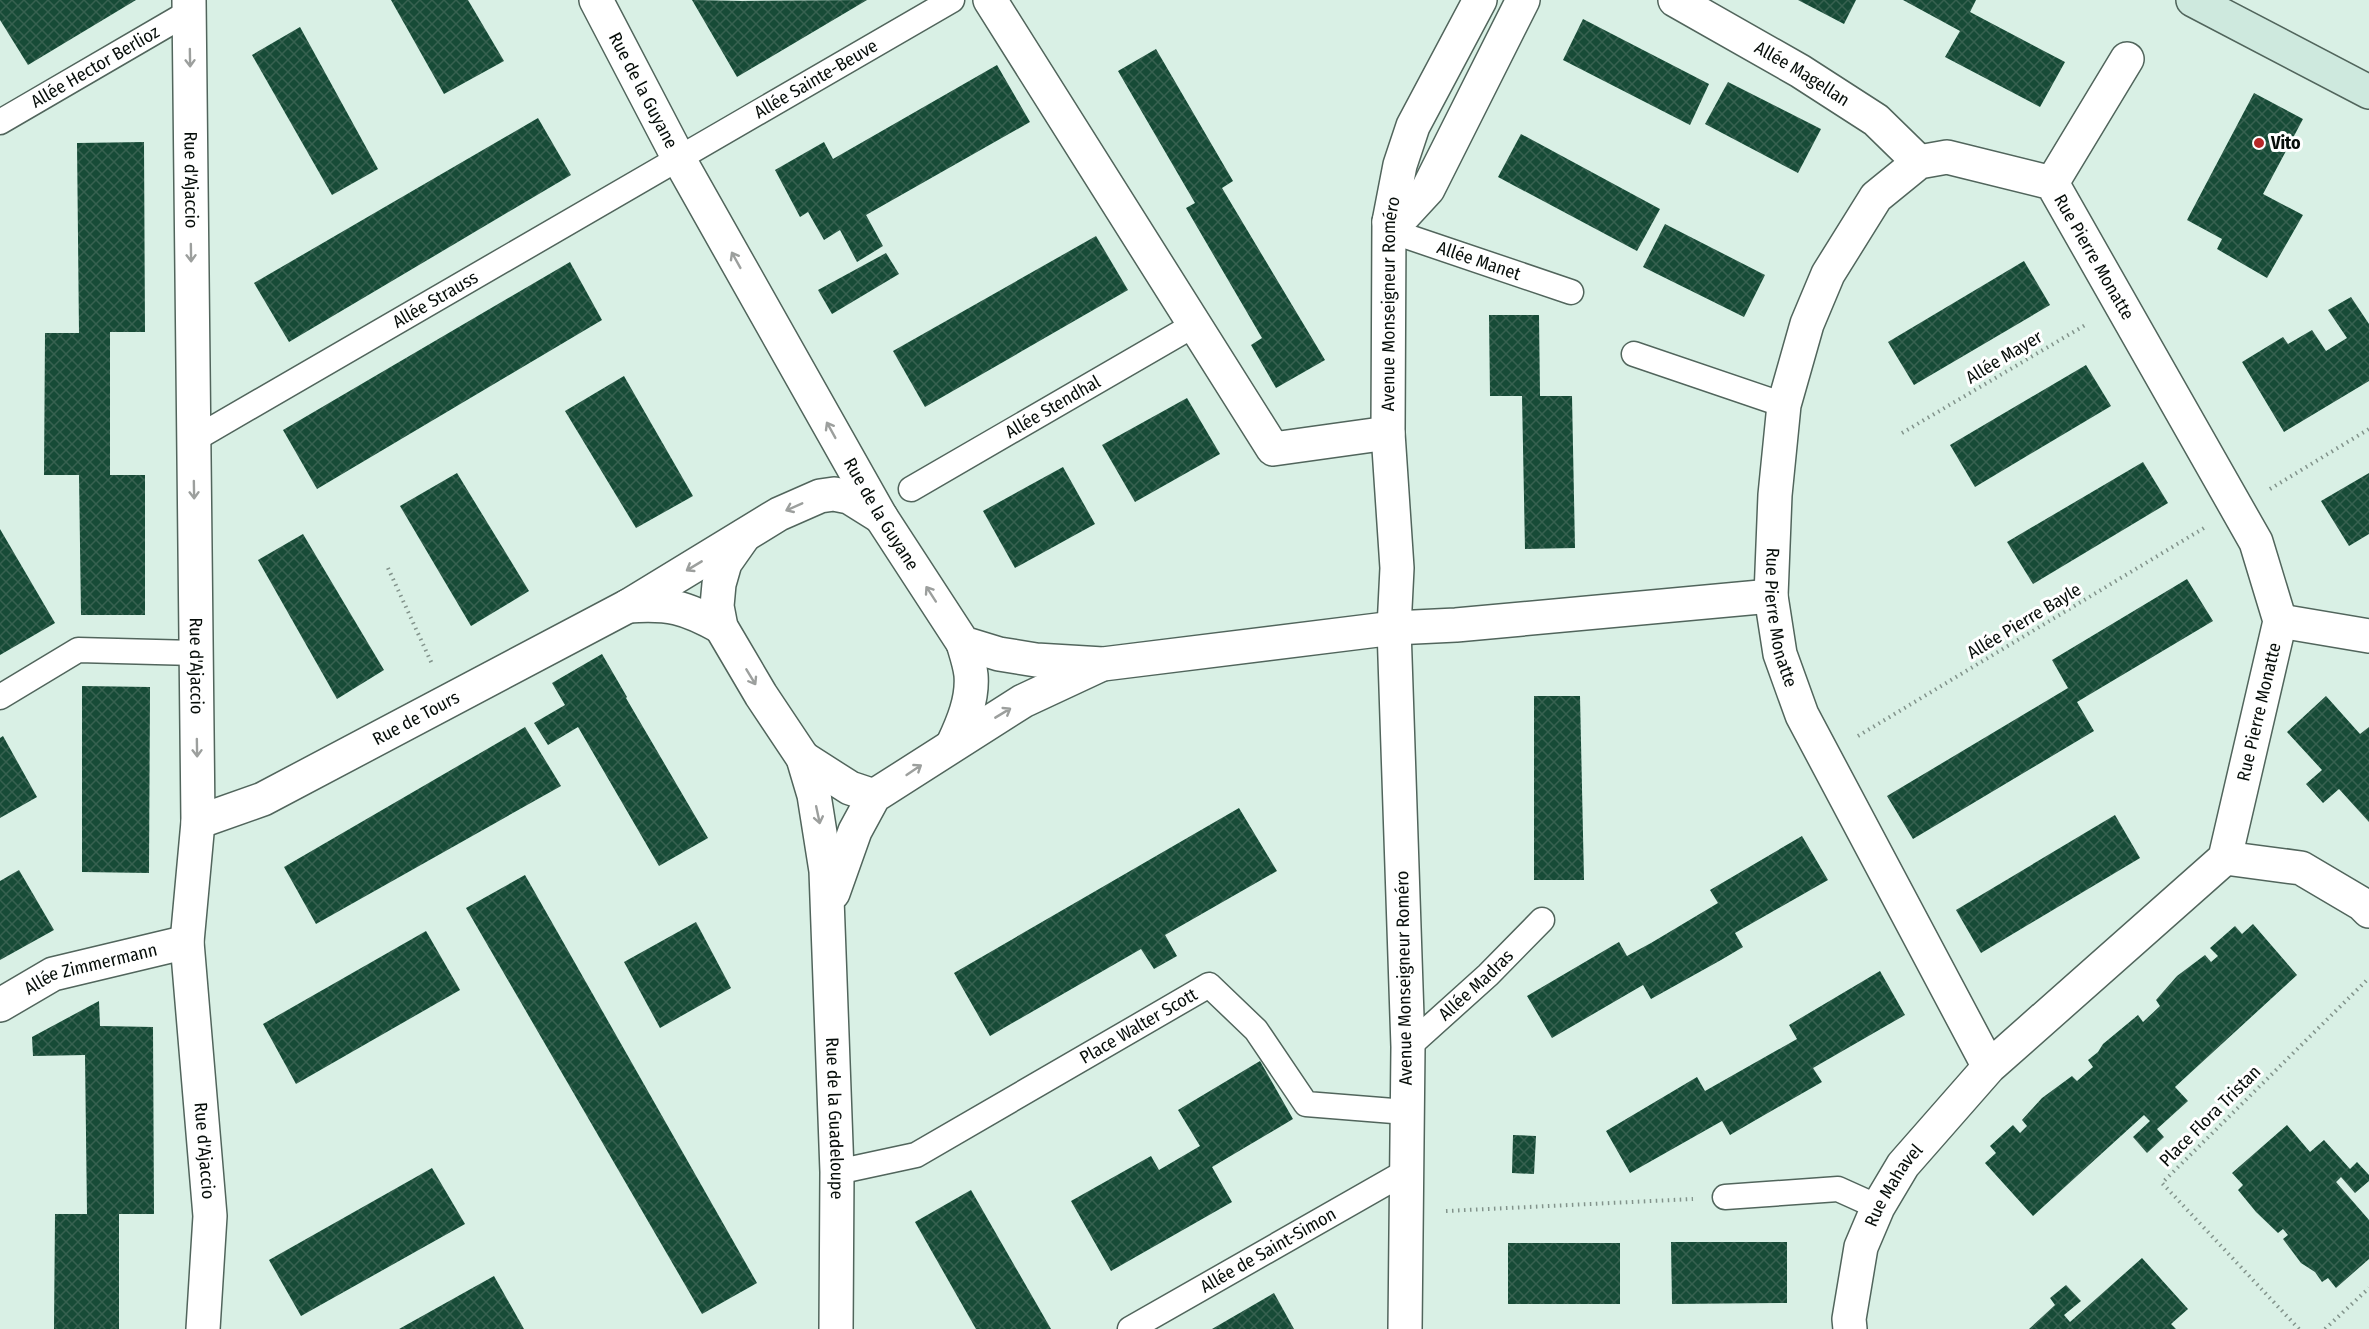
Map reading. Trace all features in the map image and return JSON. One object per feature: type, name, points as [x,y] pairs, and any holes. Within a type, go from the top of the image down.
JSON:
[{"type":"main road","points":[[2198,1],[2369,92]]},
{"type":"street","name":"Rue de la Guyane","points":[[596,0],[679,159],[880,517],[963,643]]},
{"type":"street","points":[[990,0],[1273,448],[1388,433]]},
{"type":"street","name":"Avenue Monseigneur Roméro","points":[[1406,1329],[1408,1047],[1394,628],[1396,568],[1388,433],[1388,226],[1400,165],[1413,126],[1480,0]]},
{"type":"street","points":[[1388,226],[1404,215],[1428,189],[1522,0]]},
{"type":"street","name":"Allée Magellan","points":[[1675,0],[1800,70],[1876,120],[1919,162]]},
{"type":"street","name":"Rue d'Ajaccio","points":[[189,6],[198,822],[187,942],[210,1216],[204,1329]]},
{"type":"street","points":[[2052,183],[2127,59]]},
{"type":"street","name":"Rue Pierre Monatte","points":[[1989,1067],[1802,715],[1779,654],[1771,596],[1775,495],[1784,405],[1807,324],[1828,274],[1876,197],[1919,162],[1947,157],[2052,183],[2256,542],[2280,621],[2225,858]]},
{"type":"street","name":"Rue de Tours","points":[[198,822],[263,799],[448,699],[628,606],[779,514],[819,496],[834,494],[849,497],[880,517]]},
{"type":"street","points":[[721,627],[717,606],[719,584],[726,563],[744,536]]},
{"type":"street","points":[[963,643],[999,654],[1036,660],[1103,664],[1394,628],[1456,625],[1771,596]]},
{"type":"street","name":"Rue de Tours","points":[[628,606],[661,603],[693,611],[721,627]]},
{"type":"street","points":[[2280,621],[2369,636]]},
{"type":"street","name":"Rue de la Guadeloupe","points":[[721,627],[761,695],[803,758],[822,833],[828,909],[837,1172],[836,1329]]},
{"type":"street","points":[[953,744],[963,722],[969,699],[971,675],[963,643]]},
{"type":"street","name":"Rue de la Guadeloupe","points":[[828,909],[855,831],[874,796],[1023,701],[1103,664]]},
{"type":"street","points":[[803,758],[850,788],[874,796]]},
{"type":"street","points":[[1989,1067],[2225,858],[2301,868],[2362,904],[2369,911]]},
{"type":"street","name":"Allée Zimmermann","points":[[0,1005],[53,974],[187,942]]},
{"type":"street","name":"Rue Mahavel","points":[[1850,1329],[1849,1319],[1862,1247],[1878,1207],[1903,1165],[1989,1067]]},
{"type":"lane","name":"Allée Sainte-Beuve","points":[[679,159],[952,0]]},
{"type":"lane","name":"Allée Hector Berlioz","points":[[0,122],[189,6]]},
{"type":"lane","name":"Allée Strauss","points":[[193,440],[679,159]]},
{"type":"lane","name":"Allée Manet","points":[[1388,226],[1571,292]]},
{"type":"lane","name":"Allée Stendhal","points":[[911,489],[1194,325]]},
{"type":"lane","points":[[1634,354],[1784,405]]},
{"type":"lane","points":[[0,697],[78,650],[195,652]]},
{"type":"lane","name":"Allée Madras","points":[[1408,1047],[1488,975],[1542,920]]},
{"type":"lane","name":"Place Walter Scott","points":[[837,1172],[916,1155],[1209,985],[1256,1030],[1306,1104],[1406,1112]]},
{"type":"lane","name":"Allée de Saint-Simon","points":[[1130,1329],[1407,1172]]},
{"type":"lane","points":[[1725,1197],[1838,1189],[1878,1207]]},
{"type":"path","name":"Allée Mayer","points":[[1902,433],[2121,303]]},
{"type":"path","name":"Allée Pierre Bayle","points":[[1824,756],[2369,429]]},
{"type":"path","points":[[388,568],[448,699]]},
{"type":"path","name":"Place Flora Tristan","points":[[2299,1329],[2162,1183],[2369,978]]},
{"type":"path","points":[[1406,1213],[1725,1197]]},
{"type":"path","points":[[2325,1329],[2369,1288]]},
{"type":"building","points":[[0,0],[136,0],[28,65],[0,20]]},
{"type":"building","points":[[391,0],[468,0],[504,61],[444,94]]},
{"type":"building","points":[[692,0],[741,1],[867,0],[737,77]]},
{"type":"building","points":[[1798,0],[1856,0],[1844,24]]},
{"type":"building","points":[[1903,0],[1976,0],[1970,12],[2065,62],[2040,107],[1945,57],[1960,31]]},
{"type":"building","points":[[1583,19],[1709,84],[1690,125],[1563,60]]},
{"type":"building","points":[[300,27],[378,169],[332,195],[252,55]]},
{"type":"building","points":[[1156,49],[1233,181],[1222,188],[1325,360],[1276,388],[1251,345],[1262,338],[1186,208],[1195,203],[1118,71]]},
{"type":"building","points":[[997,65],[1030,122],[866,215],[883,246],[857,262],[840,230],[824,240],[808,212],[800,217],[775,170],[824,142],[833,159]]},
{"type":"building","points":[[1728,82],[1821,129],[1798,173],[1705,124]]},
{"type":"building","points":[[2254,93],[2303,119],[2263,194],[2303,215],[2267,278],[2217,249],[2222,239],[2187,220]]},
{"type":"building","points":[[538,118],[571,175],[289,342],[254,283]]},
{"type":"building","points":[[1521,134],[1660,209],[1637,251],[1498,177]]},
{"type":"building","points":[[144,142],[145,332],[110,332],[110,475],[145,475],[145,615],[81,615],[79,475],[44,475],[45,333],[79,333],[77,143]]},
{"type":"building","points":[[1665,224],[1765,275],[1744,317],[1643,267]]},
{"type":"building","points":[[1096,236],[1128,290],[925,407],[893,351]]},
{"type":"building","points":[[886,253],[899,274],[832,314],[818,290]]},
{"type":"building","points":[[2024,261],[2050,305],[1914,385],[1888,342]]},
{"type":"building","points":[[570,262],[602,320],[317,489],[283,430]]},
{"type":"building","points":[[2351,297],[2369,324],[2369,381],[2284,432],[2242,362],[2283,337],[2288,344],[2312,330],[2326,351],[2347,338],[2328,310]]},
{"type":"building","points":[[1489,315],[1539,315],[1540,396],[1572,396],[1575,548],[1525,549],[1522,396],[1490,396]]},
{"type":"building","points":[[2086,365],[2111,406],[1975,487],[1950,445]]},
{"type":"building","points":[[624,376],[693,496],[636,528],[565,411]]},
{"type":"building","points":[[1187,398],[1220,454],[1135,502],[1102,445]]},
{"type":"building","points":[[2143,462],[2168,503],[2033,584],[2007,542]]},
{"type":"building","points":[[1063,467],[1095,524],[1015,568],[983,511]]},
{"type":"building","points":[[457,473],[529,591],[471,626],[400,506]]},
{"type":"building","points":[[2369,473],[2369,534],[2349,546],[2321,501]]},
{"type":"building","points":[[0,529],[55,623],[0,655]]},
{"type":"building","points":[[303,534],[384,670],[337,699],[258,560]]},
{"type":"building","points":[[2187,579],[2213,621],[2077,702],[2094,731],[1913,839],[1887,796],[2068,688],[2052,660]]},
{"type":"building","points":[[602,654],[708,838],[659,866],[578,727],[548,745],[534,723],[565,705],[552,683]]},
{"type":"building","points":[[82,686],[150,687],[149,873],[82,872]]},
{"type":"building","points":[[1534,696],[1580,696],[1584,880],[1534,880]]},
{"type":"building","points":[[2326,696],[2360,734],[2369,727],[2369,822],[2339,789],[2323,803],[2306,784],[2322,770],[2287,732]]},
{"type":"building","points":[[525,727],[561,786],[316,924],[284,867]]},
{"type":"building","points":[[3,736],[37,797],[0,818],[0,738]]},
{"type":"building","points":[[1239,808],[1277,871],[1165,935],[1177,956],[1154,969],[1141,949],[990,1036],[954,973]]},
{"type":"building","points":[[2115,815],[2140,858],[1981,953],[1956,910]]},
{"type":"building","points":[[1802,836],[1828,880],[1735,933],[1743,947],[1721,960],[1651,999],[1643,985],[1552,1038],[1527,996],[1619,942],[1627,956],[1651,943],[1718,903],[1710,890]]},
{"type":"building","points":[[19,870],[54,930],[0,960],[0,881]]},
{"type":"building","points":[[525,875],[757,1283],[702,1314],[466,908]]},
{"type":"building","points":[[696,922],[731,988],[660,1028],[624,962]]},
{"type":"building","points":[[2253,924],[2297,975],[2175,1087],[2188,1101],[2157,1129],[2164,1137],[2147,1153],[2133,1137],[2150,1121],[2144,1115],[2033,1216],[1985,1163],[1996,1153],[1990,1146],[2013,1125],[2020,1133],[2027,1126],[2022,1120],[2042,1098],[2072,1076],[2077,1081],[2093,1067],[2088,1060],[2098,1052],[2103,1044],[2138,1015],[2143,1022],[2160,1006],[2156,1000],[2177,976],[2205,955],[2211,962],[2218,956],[2210,948],[2235,926],[2242,934]]},
{"type":"building","points":[[426,931],[460,990],[296,1084],[263,1024]]},
{"type":"building","points":[[1880,971],[1905,1015],[1813,1068],[1822,1082],[1730,1135],[1722,1121],[1630,1173],[1606,1131],[1697,1077],[1705,1091],[1797,1039],[1789,1025]]},
{"type":"building","points":[[99,1001],[100,1026],[153,1027],[154,1214],[119,1214],[119,1329],[54,1329],[55,1214],[87,1214],[85,1055],[33,1056],[32,1037]]},
{"type":"building","points":[[1260,1061],[1293,1119],[1212,1167],[1232,1202],[1111,1271],[1071,1201],[1151,1156],[1159,1170],[1200,1146],[1178,1110]]},
{"type":"building","points":[[2287,1125],[2310,1152],[2324,1140],[2350,1169],[2357,1162],[2369,1175],[2369,1181],[2355,1193],[2341,1177],[2336,1182],[2369,1220],[2369,1259],[2336,1288],[2328,1278],[2322,1282],[2315,1272],[2301,1263],[2283,1239],[2288,1235],[2283,1229],[2278,1233],[2256,1212],[2238,1190],[2243,1185],[2232,1173]]},
{"type":"building","points":[[1513,1135],[1536,1136],[1534,1174],[1512,1173]]},
{"type":"building","points":[[432,1168],[465,1224],[301,1316],[269,1260]]},
{"type":"building","points":[[971,1190],[1051,1329],[976,1329],[915,1222]]},
{"type":"building","points":[[1671,1242],[1787,1242],[1787,1303],[1672,1304]]},
{"type":"building","points":[[1508,1243],[1620,1243],[1620,1304],[1508,1304]]},
{"type":"building","points":[[2142,1258],[2188,1309],[2171,1324],[2176,1329],[2029,1329],[2055,1305],[2050,1298],[2066,1285],[2081,1301],[2064,1315],[2070,1322]]},
{"type":"building","points":[[494,1276],[524,1329],[399,1329]]},
{"type":"building","points":[[1274,1293],[1294,1329],[1212,1329]]},
{"type":"place","name":"Vito","points":[[2259,143]]}]
